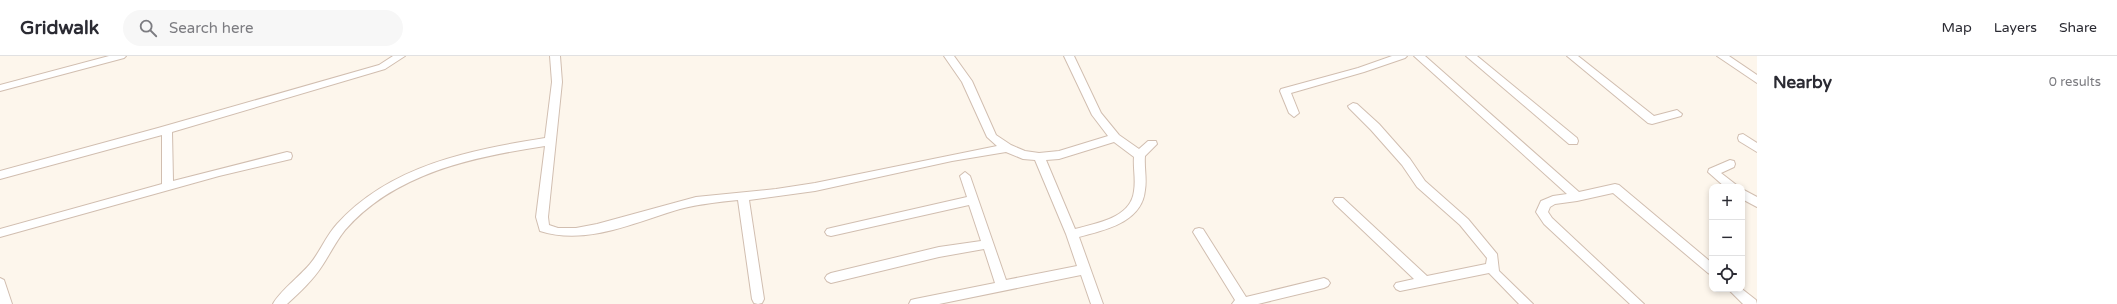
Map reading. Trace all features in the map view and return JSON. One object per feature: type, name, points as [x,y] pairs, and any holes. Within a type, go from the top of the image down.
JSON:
[{"type":"street","points":[[0,88],[121,56]]},
{"type":"street","points":[[0,175],[382,67],[400,56]]},
{"type":"street","points":[[555,56],[557,82],[542,217],[544,228],[549,231],[609,227],[671,206],[698,200],[786,192],[862,178],[971,153],[1007,148]]},
{"type":"street","points":[[948,56],[967,81],[992,137],[1007,148],[1023,155],[1039,157],[1059,155],[1115,138]]},
{"type":"street","points":[[1069,56],[1097,115],[1115,138],[1140,155]]},
{"type":"street","points":[[1294,113],[1285,91],[1361,70],[1402,56]]},
{"type":"street","points":[[1419,56],[1577,197]]},
{"type":"street","points":[[1470,56],[1573,141]]},
{"type":"street","points":[[1572,56],[1652,120],[1677,114]]},
{"type":"street","points":[[1722,56],[1757,80]]},
{"type":"street","points":[[1353,106],[1376,127],[1406,162],[1421,184],[1464,222],[1493,257],[1492,268],[1505,285],[1527,304]]},
{"type":"street","points":[[167,129],[168,186]]},
{"type":"street","points":[[1743,138],[1757,148]]},
{"type":"street","points":[[279,304],[316,266],[340,228],[361,207],[384,189],[419,172],[446,163],[505,148],[551,141]]},
{"type":"street","points":[[1072,234],[1118,219],[1128,214],[1139,196],[1140,155],[1152,144]]},
{"type":"street","points":[[0,233],[219,172],[287,156]]},
{"type":"street","points":[[1039,157],[1072,234],[1097,304]]},
{"type":"street","points":[[1729,184],[1713,172],[1730,164]]},
{"type":"street","points":[[965,176],[1002,286]]},
{"type":"street","points":[[1638,304],[1548,220],[1542,212],[1545,204],[1553,200],[1577,197],[1615,188],[1709,267]]},
{"type":"street","points":[[1745,195],[1757,203]]},
{"type":"street","points":[[743,197],[758,299]]},
{"type":"street","points":[[831,232],[973,200]]},
{"type":"street","points":[[1339,201],[1424,281]]},
{"type":"street","points":[[1199,232],[1240,303],[1324,283]]},
{"type":"street","points":[[832,278],[939,252],[988,244]]},
{"type":"street","points":[[1400,286],[1492,268]]},
{"type":"street","points":[[915,304],[1085,269]]},
{"type":"street","points":[[0,282],[6,304]]},
{"type":"street","points":[[1738,292],[1752,304]]}]
